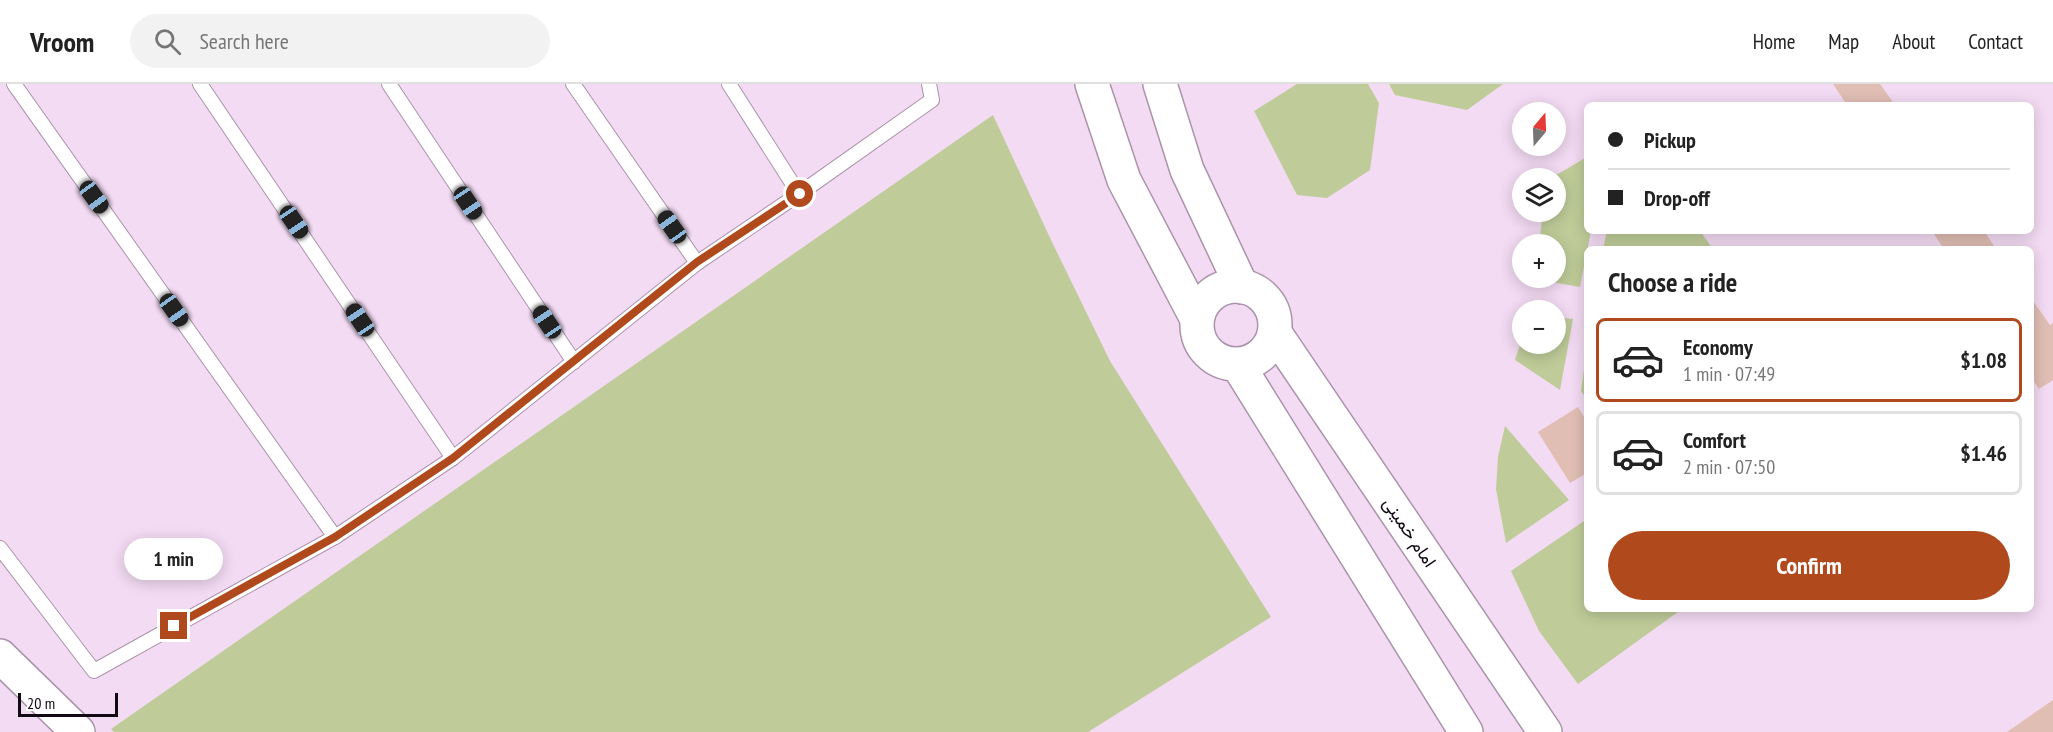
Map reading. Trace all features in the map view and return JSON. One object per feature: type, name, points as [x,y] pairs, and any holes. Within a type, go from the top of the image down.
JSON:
[{"type":"street","points":[[1092,84],[1124,180],[1197,319]]},
{"type":"street","points":[[1160,84],[1187,170],[1242,287]]},
{"type":"street","points":[[1229,286],[1242,287],[1252,290],[1268,303],[1273,312],[1275,333],[1270,345],[1262,355],[1251,362],[1238,365],[1226,364],[1215,359],[1200,342],[1196,330],[1197,319],[1208,297],[1229,286]]},
{"type":"street","name":"امام خمینی","points":[[1275,333],[1545,732]]},
{"type":"street","points":[[1238,365],[1466,732]]},
{"type":"street","points":[[0,656],[78,732]]},
{"type":"lane","points":[[14,84],[335,537]]},
{"type":"lane","points":[[200,84],[453,458]]},
{"type":"lane","points":[[388,84],[574,362]]},
{"type":"lane","points":[[573,84],[697,262]]},
{"type":"lane","points":[[729,84],[800,194]]},
{"type":"lane","points":[[0,548],[94,671],[335,537],[453,458],[697,262],[800,194],[932,100],[929,84]]},
{"type":"green space","points":[[1297,84],[1368,84],[1379,103],[1370,170],[1327,198],[1297,195],[1254,111]]},
{"type":"green space","points":[[1389,84],[1503,84],[1467,110],[1395,95]]},
{"type":"green space","points":[[993,115],[1110,361],[1271,617],[1088,732],[114,732],[111,729]]},
{"type":"green space","points":[[1584,159],[1584,234],[1590,234],[1588,246],[1584,246],[1584,267],[1580,287],[1566,285],[1566,234],[1540,234],[1542,222],[1566,222],[1566,169]]},
{"type":"green space","points":[[1606,234],[1702,234],[1711,246],[1604,246]]},
{"type":"green space","points":[[1566,318],[1573,319],[1560,390],[1515,360],[1517,354],[1566,354]]},
{"type":"green space","points":[[1584,370],[1584,396],[1581,391]]},
{"type":"green space","points":[[1505,426],[1569,500],[1506,543],[1496,489],[1498,457]]},
{"type":"green space","points":[[1584,521],[1584,612],[1678,612],[1578,684],[1539,631],[1511,571]]},
{"type":"building","points":[[1833,84],[1880,84],[1893,102],[1845,102]]},
{"type":"building","points":[[1934,234],[1986,234],[1994,246],[1942,246]]},
{"type":"building","points":[[2034,302],[2050,325],[2053,323],[2053,380],[2039,389],[2034,382]]},
{"type":"building","points":[[1578,407],[1584,417],[1584,475],[1570,483],[1538,432]]},
{"type":"building","points":[[2053,700],[2053,732],[2007,732]]},
{"type":"route","points":[[174,626],[335,537],[453,458],[697,262],[800,194]]}]
